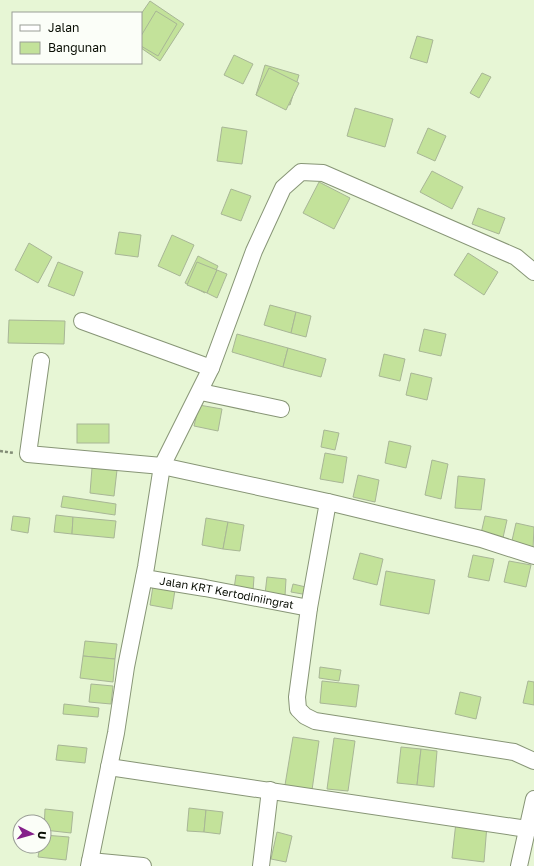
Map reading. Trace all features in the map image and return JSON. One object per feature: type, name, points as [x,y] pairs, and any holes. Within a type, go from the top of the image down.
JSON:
[{"type":"street","points":[[143,866],[90,864],[116,733],[126,667],[144,578],[162,466],[201,392],[254,251],[283,188],[302,172],[323,173],[516,257],[534,272]]},
{"type":"street","points":[[82,321],[211,368]]},
{"type":"street","points":[[41,361],[28,454],[162,466],[328,502],[481,539],[534,556]]},
{"type":"street","points":[[201,392],[281,409]]},
{"type":"street","points":[[328,502],[309,608],[297,697],[298,708],[305,716],[315,720],[514,752],[534,761]]},
{"type":"street","name":"Jalan KRT Kertodiniingrat","points":[[144,578],[309,608]]},
{"type":"street","points":[[109,767],[527,829]]},
{"type":"street","points":[[261,866],[270,790]]},
{"type":"street","points":[[519,866],[534,799]]},
{"type":"building","points":[[150,1],[184,24],[160,61],[142,49],[142,13]]},
{"type":"building","points":[[156,11],[177,24],[158,56],[142,47],[142,34]]},
{"type":"building","points":[[417,36],[433,40],[427,63],[410,58]]},
{"type":"building","points":[[234,55],[253,64],[243,84],[224,75]]},
{"type":"building","points":[[265,65],[299,75],[290,105],[256,95]]},
{"type":"building","points":[[269,68],[299,83],[286,110],[256,95]]},
{"type":"building","points":[[482,73],[491,77],[479,98],[470,93]]},
{"type":"building","points":[[355,108],[393,119],[385,147],[347,136]]},
{"type":"building","points":[[222,127],[247,131],[242,164],[217,161]]},
{"type":"building","points":[[428,128],[446,136],[435,161],[417,153]]},
{"type":"building","points":[[432,171],[463,187],[452,209],[420,192]]},
{"type":"building","points":[[319,182],[350,198],[334,229],[303,213]]},
{"type":"building","points":[[231,189],[251,196],[241,221],[221,214]]},
{"type":"building","points":[[478,208],[505,218],[499,234],[472,224]]},
{"type":"building","points":[[119,232],[141,235],[138,257],[115,254]]},
{"type":"building","points":[[172,235],[194,245],[180,276],[158,266]]},
{"type":"building","points":[[29,243],[52,257],[38,283],[15,270]]},
{"type":"building","points":[[468,253],[498,272],[484,295],[454,275]]},
{"type":"building","points":[[198,256],[218,266],[205,293],[185,283]]},
{"type":"building","points":[[58,262],[83,272],[74,296],[48,286]]},
{"type":"building","points":[[197,262],[217,270],[207,293],[187,285]]},
{"type":"building","points":[[217,270],[227,274],[217,298],[207,293]]},
{"type":"building","points":[[270,305],[296,312],[291,333],[264,325]]},
{"type":"building","points":[[296,312],[311,316],[306,337],[291,333]]},
{"type":"building","points":[[9,320],[65,321],[64,344],[8,343]]},
{"type":"building","points":[[424,329],[446,334],[441,356],[419,351]]},
{"type":"building","points":[[237,334],[288,348],[283,367],[232,352]]},
{"type":"building","points":[[288,348],[326,359],[321,377],[283,367]]},
{"type":"building","points":[[384,354],[405,359],[400,381],[379,376]]},
{"type":"building","points":[[411,373],[432,378],[427,400],[406,395]]},
{"type":"building","points":[[199,405],[222,409],[218,431],[194,426]]},
{"type":"building","points":[[77,424],[109,424],[109,443],[77,443]]},
{"type":"building","points":[[324,430],[339,433],[335,450],[321,447]]},
{"type":"building","points":[[389,441],[411,446],[406,468],[385,463]]},
{"type":"building","points":[[325,453],[347,457],[343,483],[320,479]]},
{"type":"building","points":[[432,460],[448,464],[441,499],[425,495]]},
{"type":"building","points":[[92,468],[117,470],[114,496],[90,493]]},
{"type":"building","points":[[358,475],[379,480],[375,502],[353,497]]},
{"type":"building","points":[[458,476],[485,479],[481,510],[455,508]]},
{"type":"building","points":[[63,496],[116,504],[115,515],[61,507]]},
{"type":"building","points":[[56,515],[73,517],[72,534],[54,532]]},
{"type":"building","points":[[13,516],[30,518],[28,533],[11,530]]},
{"type":"building","points":[[485,516],[507,520],[502,542],[480,538]]},
{"type":"building","points":[[73,517],[116,521],[114,538],[72,534]]},
{"type":"building","points":[[206,518],[228,522],[223,549],[202,545]]},
{"type":"building","points":[[228,522],[244,525],[240,551],[223,549]]},
{"type":"building","points":[[516,523],[534,527],[533,549],[511,545]]},
{"type":"building","points":[[360,553],[383,559],[377,585],[353,579]]},
{"type":"building","points":[[473,555],[494,559],[489,581],[468,577]]},
{"type":"building","points":[[509,561],[531,565],[526,587],[504,582]]},
{"type":"building","points":[[386,571],[435,580],[429,614],[380,605]]},
{"type":"building","points":[[236,575],[254,577],[253,591],[234,589]]},
{"type":"building","points":[[267,577],[286,579],[285,596],[265,594]]},
{"type":"building","points":[[293,584],[310,588],[308,595],[291,592]]},
{"type":"building","points":[[153,586],[175,590],[172,609],[150,605]]},
{"type":"building","points":[[85,641],[117,644],[115,659],[83,656]]},
{"type":"building","points":[[83,656],[115,659],[113,682],[80,678]]},
{"type":"building","points":[[320,667],[341,670],[339,681],[319,678]]},
{"type":"building","points":[[322,681],[359,685],[356,707],[320,703]]},
{"type":"building","points":[[528,681],[534,682],[534,705],[523,703]]},
{"type":"building","points":[[91,684],[113,686],[111,704],[89,702]]},
{"type":"building","points":[[460,692],[481,697],[476,719],[455,714]]},
{"type":"building","points":[[64,704],[99,708],[98,717],[63,714]]},
{"type":"building","points":[[293,737],[319,741],[312,790],[285,785]]},
{"type":"building","points":[[334,738],[355,741],[348,791],[327,789]]},
{"type":"building","points":[[58,745],[87,748],[85,763],[56,760]]},
{"type":"building","points":[[401,747],[421,749],[417,785],[397,783]]},
{"type":"building","points":[[421,749],[437,751],[434,787],[417,785]]},
{"type":"building","points":[[189,808],[206,810],[204,832],[187,831]]},
{"type":"building","points":[[45,809],[73,812],[71,833],[52,831],[52,814],[45,814]]},
{"type":"building","points":[[206,810],[223,812],[220,834],[204,832]]},
{"type":"building","points":[[456,822],[487,825],[484,862],[452,858]]},
{"type":"building","points":[[277,832],[292,836],[286,862],[271,859]]},
{"type":"building","points":[[52,836],[69,837],[66,860],[38,857],[39,854],[52,854]]}]
